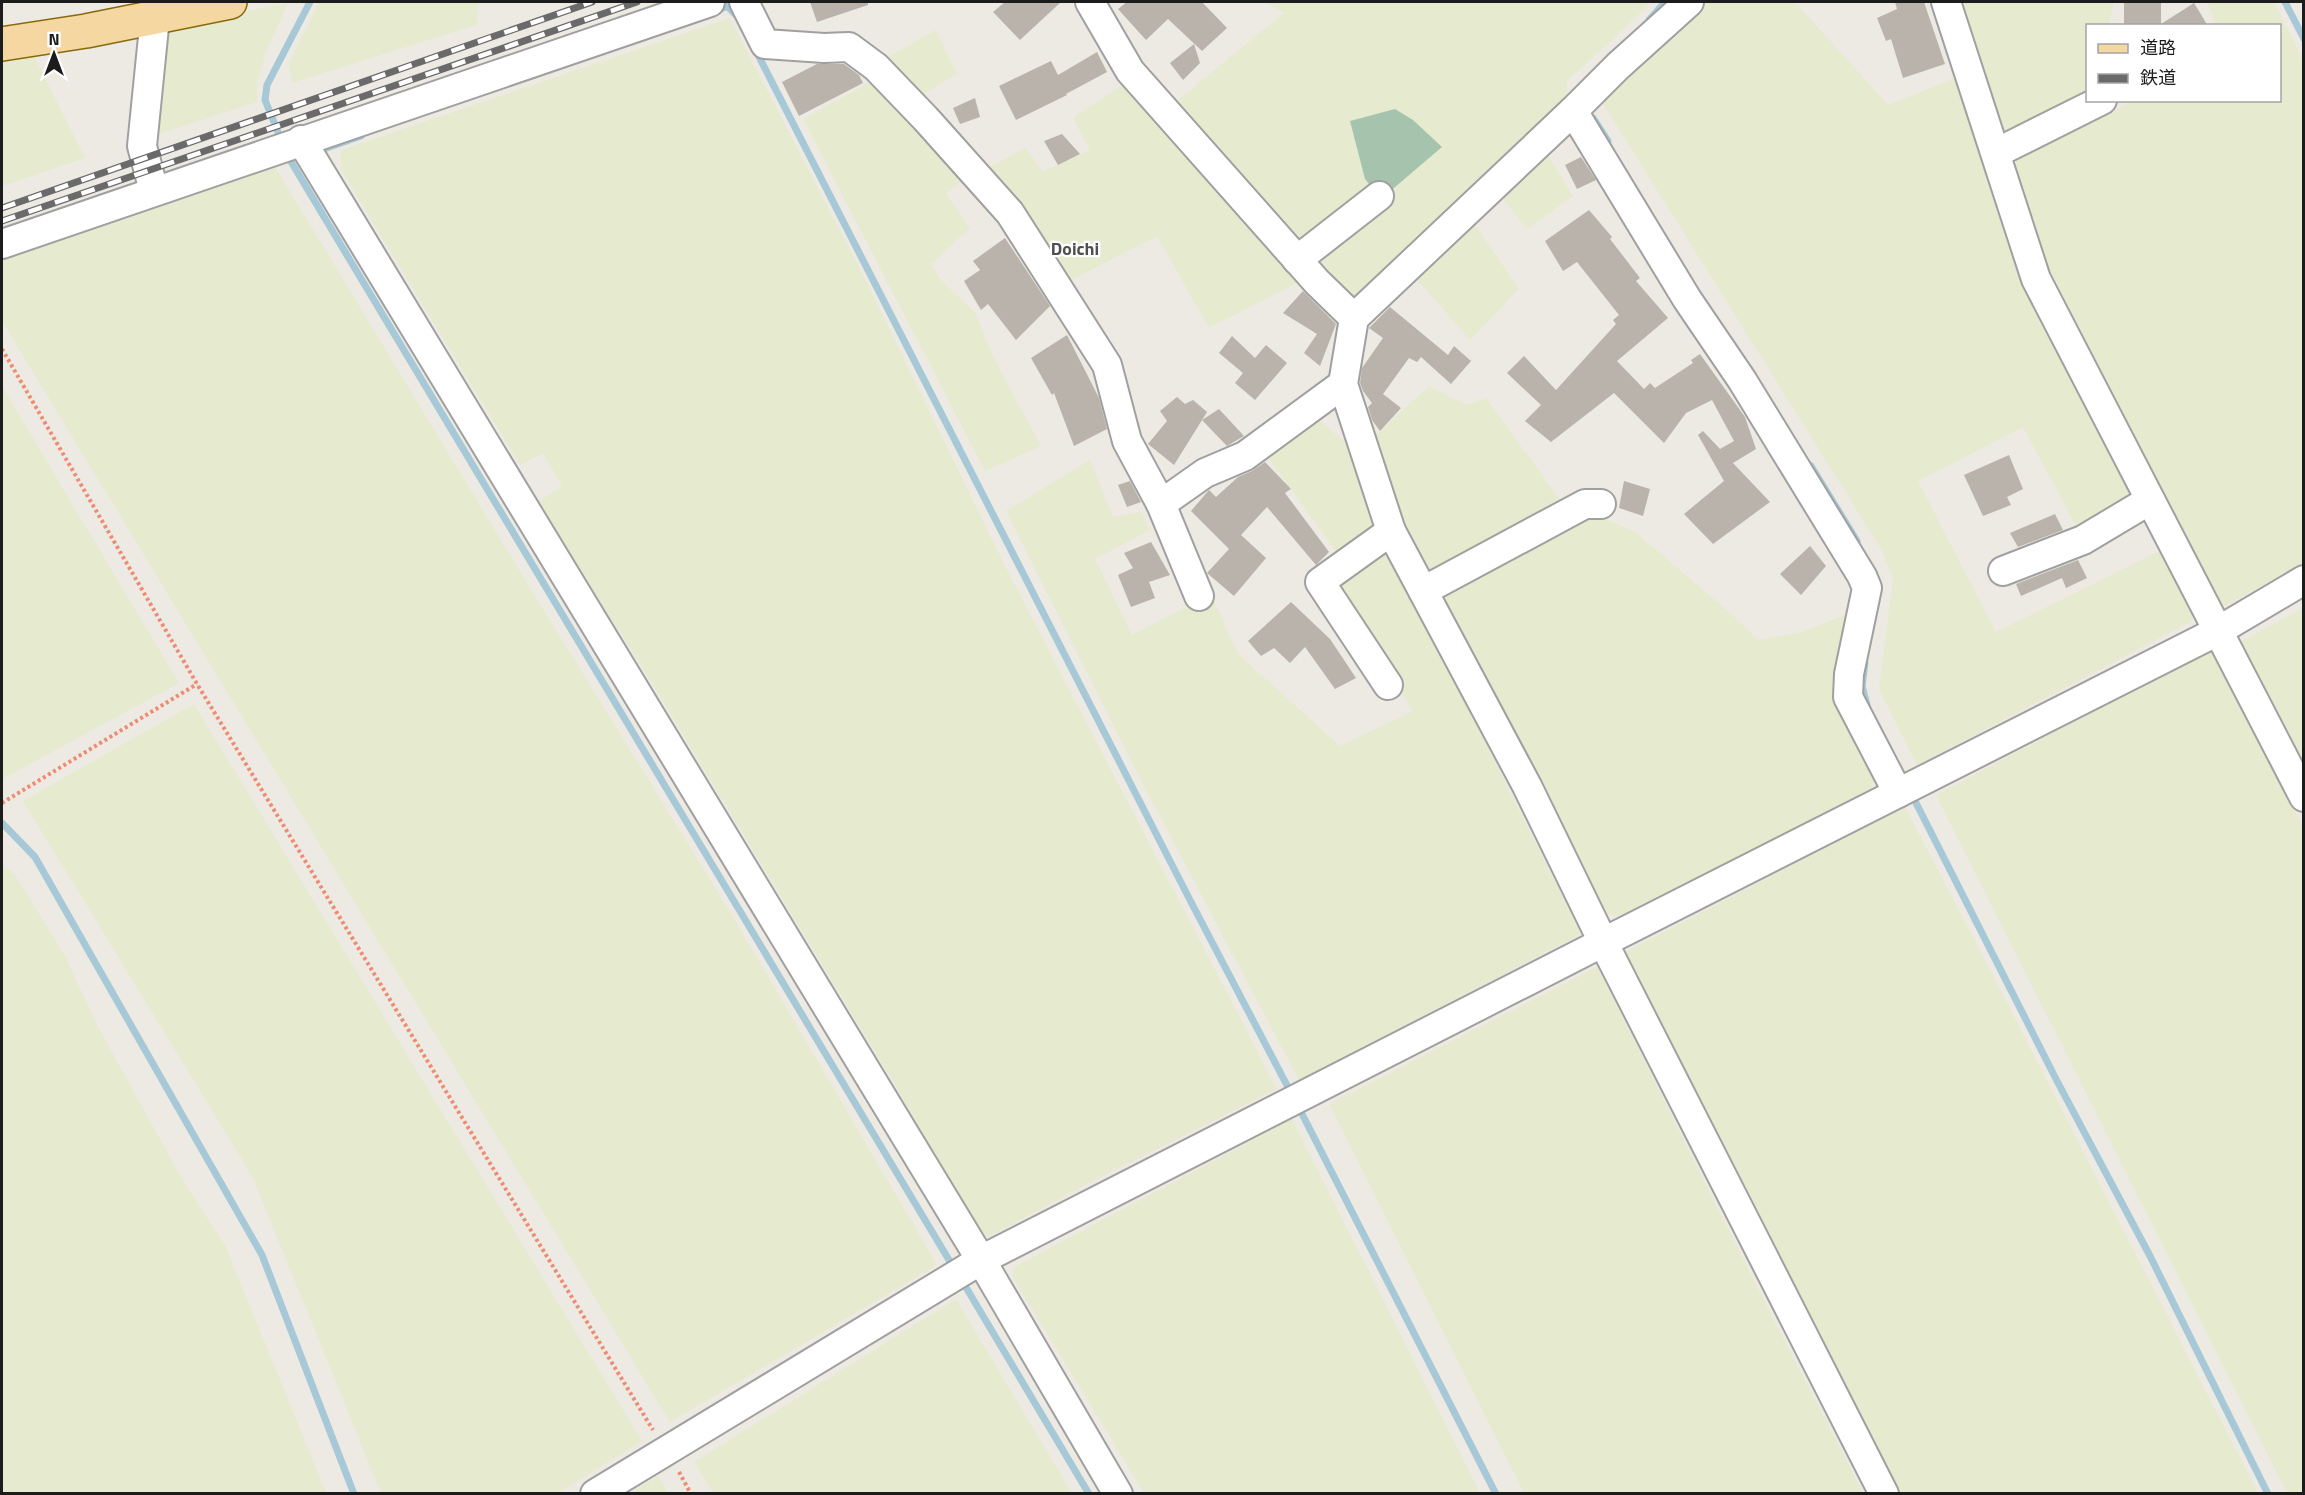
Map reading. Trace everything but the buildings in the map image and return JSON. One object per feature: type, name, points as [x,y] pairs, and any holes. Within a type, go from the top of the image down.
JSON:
[{"type":"main road","points":[[2,44],[86,31],[230,2]]},
{"type":"street","points":[[2,244],[710,2]]},
{"type":"street","points":[[744,2],[765,44],[824,48],[849,47],[876,67],[1010,213],[1107,365],[1127,441],[1161,504],[1199,596]]},
{"type":"street","points":[[1090,2],[1130,71],[1297,260],[1354,318]]},
{"type":"street","points":[[1689,2],[1618,66],[1354,318],[1343,384],[1391,531],[1527,786],[1884,1494]]},
{"type":"street","points":[[1946,2],[2036,279],[2304,797]]},
{"type":"street","points":[[154,191],[142,146],[155,17]]},
{"type":"street","points":[[1996,153],[2098,102]]},
{"type":"street","points":[[1573,111],[1687,299],[1742,380],[1862,576],[1867,588],[1849,674],[1848,697],[1898,793]]},
{"type":"street","points":[[302,140],[981,1260],[1118,1494]]},
{"type":"street","points":[[1297,260],[1379,196]]},
{"type":"street","points":[[1161,504],[1205,473],[1245,456],[1343,384]]},
{"type":"street","points":[[2003,571],[2083,540],[2150,500]]},
{"type":"street","points":[[1423,591],[1585,504],[1601,504]]},
{"type":"street","points":[[1388,685],[1320,582],[1391,531]]},
{"type":"street","points":[[595,1494],[981,1260],[2218,631],[2304,580]]},
{"type":"path","points":[[2,349],[197,684],[666,1451]]},
{"type":"path","points":[[2,804],[197,684]]},
{"type":"green space","points":[[319,2],[479,3],[476,25],[292,83],[289,63]]},
{"type":"green space","points":[[1265,2],[1648,2],[1647,7],[1567,81],[1568,99],[1355,300],[1177,101],[1284,13]]},
{"type":"green space","points":[[1706,2],[1795,2],[1888,105],[1958,77],[2135,495],[2076,526],[2023,427],[1918,481],[1996,632],[2160,551],[2194,611],[2190,622],[1917,765],[1879,689],[1893,579],[1881,549],[1602,102]]},
{"type":"green space","points":[[1955,2],[2114,2],[2109,24],[2086,24],[2086,92],[2002,134]]},
{"type":"green space","points":[[2207,2],[2274,2],[2303,60],[2303,562],[2221,608],[2043,256],[2010,161],[2131,102],[2281,102],[2281,24],[2216,24]]},
{"type":"green space","points":[[288,3],[267,50],[257,82],[257,102],[150,137],[163,27]]},
{"type":"green space","points":[[730,18],[867,283],[1003,562],[1277,1089],[1095,1180],[988,1237],[972,1219],[892,1080],[653,685],[538,502],[562,486],[543,453],[520,465],[340,168],[341,150]]},
{"type":"green space","points":[[936,30],[957,74],[917,98],[883,60]]},
{"type":"green space","points":[[32,52],[85,158],[2,186],[2,57]]},
{"type":"green space","points":[[874,80],[965,178],[946,194],[970,228],[931,264],[940,279],[975,313],[995,360],[1041,446],[985,471],[803,119]]},
{"type":"green space","points":[[1125,83],[1303,280],[1209,328],[1157,236],[1069,281],[1023,207],[987,169],[1025,148],[1043,172],[1090,150],[1073,118]]},
{"type":"green space","points":[[1395,109],[1413,120],[1442,147],[1381,199],[1365,179],[1350,121]]},
{"type":"green space","points":[[1545,150],[1573,196],[1527,229],[1500,195]]},
{"type":"green space","points":[[275,167],[533,593],[729,910],[937,1265],[670,1422],[2,321],[2,260]]},
{"type":"green space","points":[[1473,222],[1519,289],[1470,340],[1415,277]]},
{"type":"green space","points":[[2,386],[179,683],[2,779]]},
{"type":"green space","points":[[1429,386],[1467,405],[1486,398],[1560,500],[1427,574],[1394,512],[1369,441]]},
{"type":"green space","points":[[1314,415],[1350,447],[1379,528],[1340,557],[1266,455]]},
{"type":"green space","points":[[1090,460],[1113,517],[1141,512],[1150,530],[1095,559],[1132,635],[1211,594],[1238,654],[1340,746],[1413,711],[1335,585],[1387,546],[1581,934],[1299,1080],[1146,790],[1006,511]]},
{"type":"green space","points":[[1588,512],[1634,531],[1729,612],[1758,640],[1799,633],[1847,614],[1835,673],[1839,699],[1875,777],[1870,790],[1618,916],[1605,914],[1438,595]]},
{"type":"green space","points":[[2303,608],[2303,775],[2238,643]]},
{"type":"green space","points":[[2211,649],[2303,827],[2303,1493],[2287,1493],[1936,795]]},
{"type":"green space","points":[[194,704],[642,1441],[558,1493],[381,1493],[252,1176],[23,801]]},
{"type":"green space","points":[[1905,807],[2258,1493],[1899,1493],[1625,952]]},
{"type":"green space","points":[[2,864],[15,875],[64,954],[97,1025],[182,1179],[226,1247],[326,1493],[2,1493]]},
{"type":"green space","points":[[1597,967],[1863,1493],[1524,1493],[1329,1104]]},
{"type":"green space","points":[[1292,1119],[1480,1493],[1144,1493],[1012,1276],[1014,1267]]},
{"type":"green space","points":[[956,1299],[1072,1493],[713,1493],[694,1462]]},
{"type":"green space","points":[[658,1476],[668,1493],[631,1493]]},
{"type":"waterway","points":[[282,142],[265,100],[267,85],[310,2]]},
{"type":"waterway","points":[[1649,20],[1665,2]]},
{"type":"waterway","points":[[2285,2],[2304,39]]},
{"type":"waterway","points":[[714,12],[727,6],[739,18]]},
{"type":"waterway","points":[[755,49],[1291,1093]]},
{"type":"waterway","points":[[1593,118],[1608,141]]},
{"type":"waterway","points":[[318,151],[361,136]]},
{"type":"waterway","points":[[287,155],[955,1270]]},
{"type":"waterway","points":[[1811,466],[1857,541]]},
{"type":"waterway","points":[[1865,663],[1862,686],[1867,705]]},
{"type":"waterway","points":[[1911,793],[2057,1081],[2150,1256],[2268,1494]]},
{"type":"waterway","points":[[2,823],[35,857],[262,1255],[354,1494]]},
{"type":"waterway","points":[[1298,1106],[1496,1494]]},
{"type":"waterway","points":[[961,1279],[1089,1494]]},
{"type":"railway","points":[[2,208],[592,2]]},
{"type":"railway","points":[[2,221],[637,2]]},
{"type":"district","name":"Doichi","points":[[1075,248]]}]
